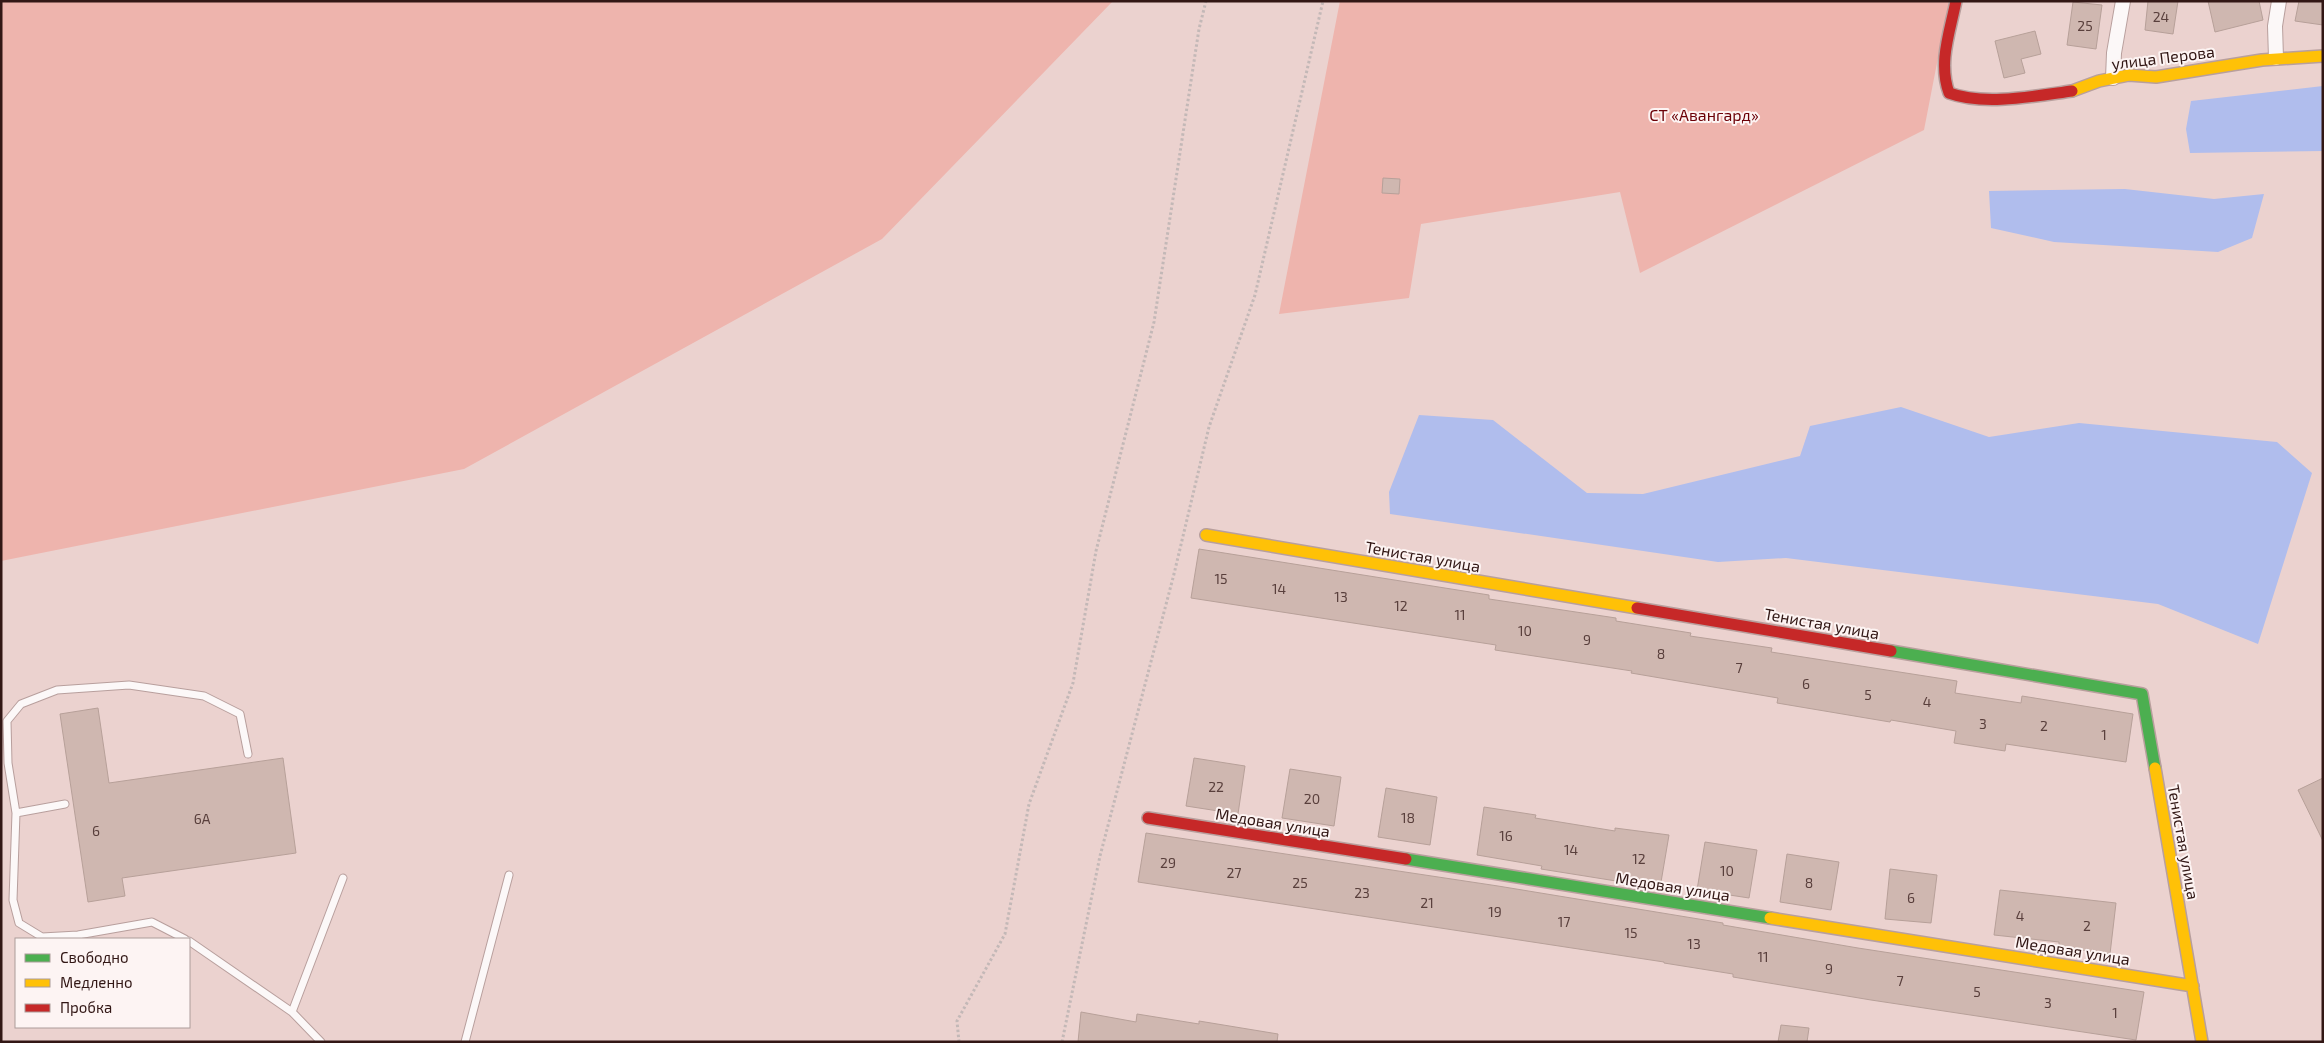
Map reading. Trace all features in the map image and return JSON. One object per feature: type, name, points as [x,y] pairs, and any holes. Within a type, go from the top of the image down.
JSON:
[{"type":"street","name":"улица Перова","points":[[1956,1],[1943,67],[1945,84],[1949,93],[1964,100],[2027,97],[2072,91],[2129,75],[2156,77],[2276,58],[2323,56]]},
{"type":"street","points":[[2113,78],[2114,53],[2123,1]]},
{"type":"street","points":[[2276,58],[2276,26],[2279,1]]},
{"type":"street","name":"Тенистая улица","points":[[1206,535],[2142,694],[2192,986]]},
{"type":"street","name":"Медовая улица","points":[[1148,818],[2192,986]]},
{"type":"street","points":[[2192,986],[2202,1042]]},
{"type":"lane","points":[[183,938],[152,922],[78,935],[42,937],[19,923],[13,900],[16,813],[8,763],[7,721],[21,704],[57,690],[129,685],[204,696],[240,714],[248,754]]},
{"type":"lane","points":[[16,813],[64,804]]},
{"type":"lane","points":[[465,1042],[509,874]]},
{"type":"lane","points":[[292,1012],[343,878]]},
{"type":"lane","points":[[190,943],[292,1012],[321,1042]]},
{"type":"path","points":[[960,1042],[957,1021],[1005,934],[1029,804],[1073,684],[1096,551],[1154,322],[1199,29],[1206,1]]},
{"type":"path","points":[[1062,1042],[1102,847],[1174,574],[1209,427],[1255,295],[1323,1]]},
{"type":"green space","points":[[1,1],[1113,1],[882,239],[464,469],[1,561]]},
{"type":"green space","name":"СТ «Авангард»","points":[[1340,1],[1949,1],[1924,130],[1640,273],[1620,192],[1421,224],[1409,298],[1279,314]]},
{"type":"water","points":[[2323,86],[2323,151],[2190,153],[2186,129],[2191,101]]},
{"type":"water","points":[[2125,189],[2214,199],[2264,194],[2252,238],[2218,252],[2054,242],[1991,228],[1989,191]]},
{"type":"water","points":[[1901,407],[1989,437],[2079,423],[2277,442],[2312,473],[2258,644],[2158,604],[1786,558],[1718,562],[1390,514],[1389,492],[1419,415],[1493,420],[1587,493],[1643,494],[1800,456],[1810,426]]},
{"type":"building","points":[[2148,1],[2178,1],[2173,34],[2145,30]]},
{"type":"building","points":[[2208,1],[2259,1],[2263,20],[2215,32]]},
{"type":"building","points":[[2299,1],[2323,1],[2323,25],[2295,21]]},
{"type":"building","points":[[2073,2],[2102,5],[2096,49],[2067,45]]},
{"type":"building","points":[[2035,31],[2041,54],[2021,59],[2025,73],[2004,78],[1995,41]]},
{"type":"building","points":[[1383,178],[1400,179],[1399,194],[1382,193]]},
{"type":"building","points":[[1199,549],[1489,595],[1489,599],[1616,618],[1616,621],[1691,633],[1690,636],[1772,648],[1771,652],[1957,681],[1955,693],[2021,703],[2022,696],[2133,714],[2126,762],[2006,744],[2005,751],[1954,743],[1956,731],[1777,703],[1778,698],[1631,673],[1632,671],[1495,650],[1496,645],[1191,598]]},
{"type":"building","points":[[98,708],[109,783],[283,758],[296,853],[122,878],[125,896],[88,902],[60,714]]},
{"type":"building","points":[[1194,758],[1245,766],[1238,814],[1186,806]]},
{"type":"building","points":[[1290,769],[1341,777],[1334,826],[1282,818]]},
{"type":"building","points":[[2323,778],[2323,841],[2298,790]]},
{"type":"building","points":[[1386,788],[1437,797],[1430,845],[1378,837]]},
{"type":"building","points":[[1484,807],[1536,815],[1535,818],[1615,831],[1615,828],[1669,835],[1660,888],[1541,869],[1542,866],[1477,855]]},
{"type":"building","points":[[1146,833],[1498,886],[1723,923],[1723,925],[1858,948],[2144,992],[2136,1040],[1871,1000],[1733,977],[1733,974],[1664,962],[1138,882]]},
{"type":"building","points":[[1705,842],[1757,850],[1749,898],[1697,890]]},
{"type":"building","points":[[1787,854],[1839,862],[1831,910],[1780,902]]},
{"type":"building","points":[[1890,869],[1937,875],[1931,923],[1885,919]]},
{"type":"building","points":[[2000,890],[2116,903],[2110,954],[2059,947],[2059,942],[1994,935]]},
{"type":"building","points":[[1081,1012],[1136,1022],[1137,1014],[1199,1024],[1199,1021],[1278,1034],[1277,1042],[1078,1042]]},
{"type":"building","points":[[1781,1025],[1809,1028],[1807,1042],[1778,1042]]},
{"type":"traffic: fast","points":[[1891,651],[2142,694],[2155,768]]},
{"type":"traffic: fast","points":[[1406,859],[1770,918]]},
{"type":"traffic: slow","points":[[2072,91],[2099,81],[2129,75],[2156,77],[2262,60],[2323,56]]},
{"type":"traffic: slow","points":[[1206,535],[1637,608]]},
{"type":"traffic: slow","points":[[2155,768],[2202,1042]]},
{"type":"traffic: slow","points":[[1770,918],[2193,986]]},
{"type":"traffic: jam","points":[[1956,1],[1945,58],[1946,81],[1949,93],[1978,99],[2010,99],[2072,91]]},
{"type":"traffic: jam","points":[[1637,608],[1891,651]]},
{"type":"traffic: jam","points":[[1148,818],[1406,859]]}]
